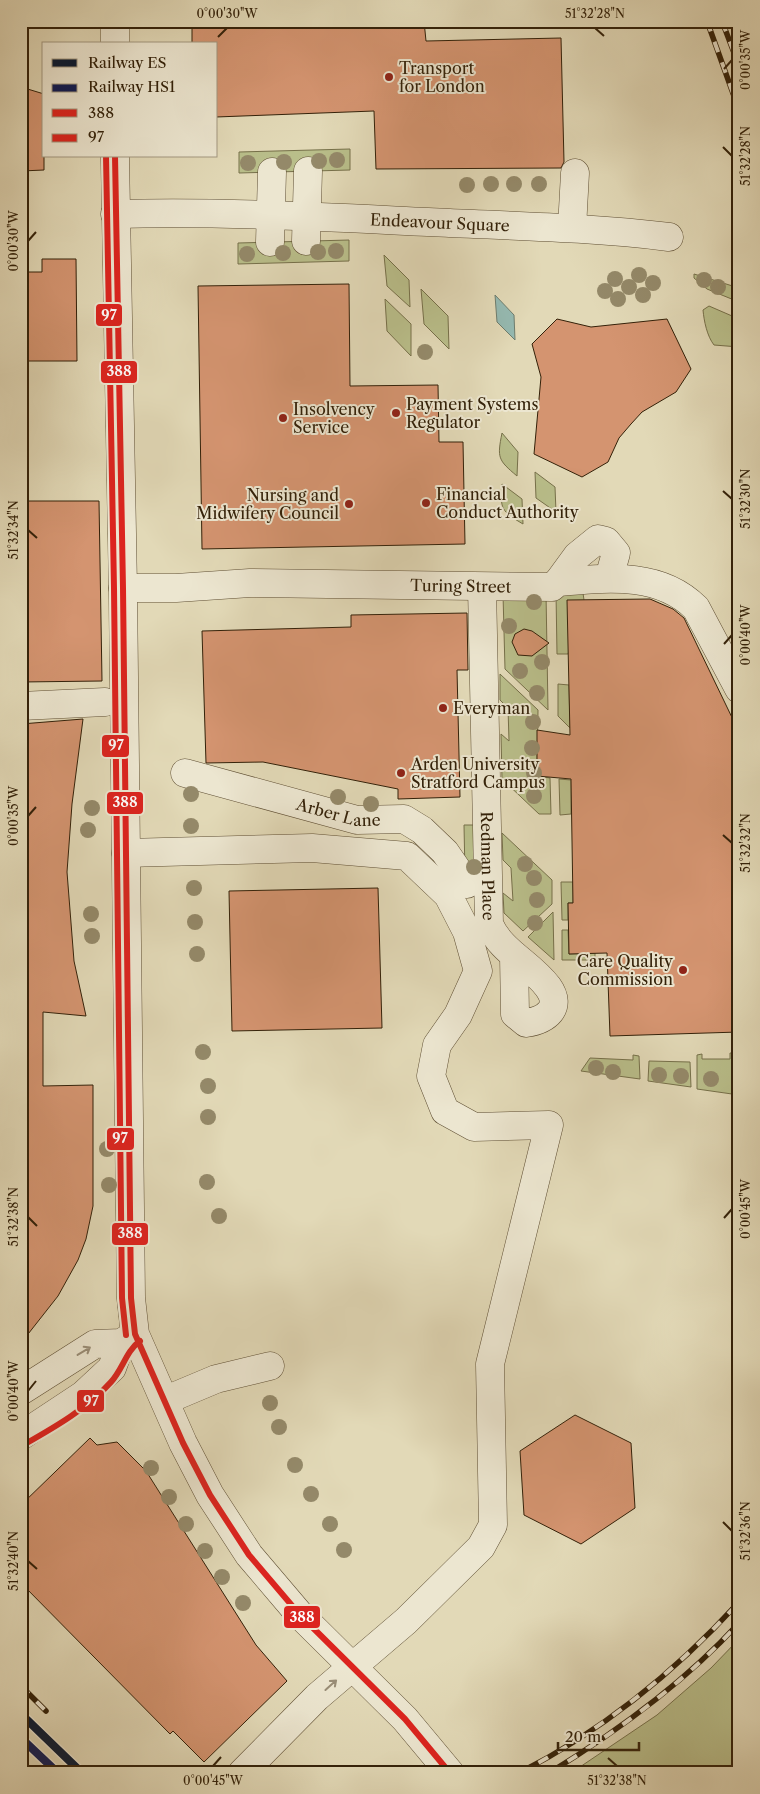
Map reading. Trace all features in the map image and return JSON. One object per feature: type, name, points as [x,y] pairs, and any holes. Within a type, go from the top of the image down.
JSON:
[{"type":"street","points":[[115,21],[115,42]]},
{"type":"street","points":[[21,1436],[83,1396],[112,1368],[128,1338],[132,1298],[123,588],[115,158]]},
{"type":"street","points":[[306,229],[308,171]]},
{"type":"street","points":[[270,242],[272,172]]},
{"type":"street","points":[[572,228],[575,172]]},
{"type":"street","name":"Endeavour Square","points":[[115,214],[272,214],[306,229],[572,228],[669,237]]},
{"type":"street","points":[[558,582],[577,556],[598,539],[606,542],[616,553],[609,578]]},
{"type":"street","name":"Turing Street","points":[[123,588],[176,588],[250,583],[552,587],[558,582],[609,578],[660,584],[689,601],[696,608],[718,646],[739,689]]},
{"type":"street","name":"Redman Place","points":[[482,587],[489,924],[494,936],[547,986],[553,997],[549,1015],[541,1021],[526,1022],[515,1014],[514,956]]},
{"type":"street","points":[[21,706],[105,702]]},
{"type":"street","name":"Arber Lane","points":[[185,774],[357,820],[404,819],[422,830],[445,852],[467,884]]},
{"type":"street","points":[[126,852],[312,848],[408,856],[448,895],[467,932],[478,971],[458,1015],[437,1045],[431,1076],[445,1111],[474,1127],[549,1125],[490,1364],[493,1525],[482,1547],[406,1621],[352,1667],[264,1749],[242,1773]]},
{"type":"street","points":[[474,980],[514,986]]},
{"type":"street","points":[[21,1391],[95,1344],[128,1338]]},
{"type":"street","points":[[128,1338],[166,1400],[183,1443],[210,1495],[249,1555],[282,1595],[412,1727],[450,1773]]},
{"type":"street","points":[[166,1400],[216,1379],[270,1366]]},
{"type":"green space","points":[[350,149],[350,170],[239,173],[239,152]]},
{"type":"green space","points":[[349,240],[349,261],[238,264],[238,243]]},
{"type":"green space","points":[[384,255],[409,280],[410,307],[387,286]]},
{"type":"green space","points":[[694,274],[739,288],[739,302],[707,289],[694,278]]},
{"type":"green space","points":[[421,289],[448,316],[449,349],[424,324]]},
{"type":"green space","points":[[385,299],[411,324],[411,356],[387,331]]},
{"type":"green space","points":[[709,306],[739,319],[739,347],[714,345],[708,333],[703,314],[703,310]]},
{"type":"green space","points":[[502,433],[518,452],[517,476],[500,458]]},
{"type":"green space","points":[[535,472],[555,487],[556,512],[536,498]]},
{"type":"green space","points":[[502,484],[522,499],[523,524],[506,512],[501,499]]},
{"type":"green space","points":[[546,593],[548,710],[505,669],[503,594]]},
{"type":"green space","points":[[556,593],[583,593],[584,600],[568,654],[557,654]]},
{"type":"green space","points":[[500,674],[538,710],[537,776],[550,778],[551,814],[539,814],[502,779],[501,734],[509,741],[508,708],[500,700]]},
{"type":"green space","points":[[558,684],[569,685],[570,728],[558,716]]},
{"type":"green space","points":[[559,779],[571,780],[571,814],[560,815]]},
{"type":"green space","points":[[464,825],[480,825],[481,891],[465,875]]},
{"type":"green space","points":[[502,833],[552,880],[552,904],[523,931],[504,913],[503,893],[513,901],[511,868],[503,860]]},
{"type":"green space","points":[[561,882],[573,882],[573,903],[568,903],[568,920],[562,920]]},
{"type":"green space","points":[[553,912],[554,960],[528,937]]},
{"type":"green space","points":[[562,930],[568,930],[569,954],[595,953],[595,960],[562,960]]},
{"type":"green space","points":[[730,1053],[739,1053],[739,1095],[697,1089],[697,1055],[702,1054],[702,1059],[730,1059]]},
{"type":"green space","points":[[633,1055],[639,1056],[640,1079],[581,1071],[590,1058],[633,1060]]},
{"type":"green space","points":[[649,1061],[690,1062],[691,1087],[648,1081]]},
{"type":"green space","points":[[739,1639],[739,1765],[571,1773],[657,1715],[711,1668]]},
{"type":"water","points":[[495,295],[514,315],[515,340],[497,322]]},
{"type":"building","name":"Transport for London","points":[[192,21],[424,21],[426,41],[561,38],[564,162],[561,168],[376,169],[374,111],[218,117],[218,42],[192,42]]},
{"type":"building","points":[[21,87],[42,93],[42,158],[44,158],[44,170],[21,171]]},
{"type":"building","points":[[42,259],[76,259],[77,361],[21,361],[21,272],[42,272]]},
{"type":"building","points":[[349,284],[350,386],[438,385],[439,442],[463,442],[465,544],[202,549],[198,286]]},
{"type":"building","points":[[557,319],[591,327],[667,319],[691,369],[676,392],[642,412],[631,424],[619,438],[608,462],[582,477],[534,454],[541,377],[532,344]]},
{"type":"building","points":[[21,501],[99,501],[102,681],[21,682]]},
{"type":"building","points":[[650,599],[673,609],[684,618],[739,732],[739,1032],[610,1036],[607,953],[569,954],[568,903],[573,903],[571,779],[537,776],[537,730],[570,735],[567,600]]},
{"type":"building","points":[[467,613],[468,670],[457,670],[460,797],[398,799],[398,789],[263,762],[206,763],[202,631],[351,627],[351,615]]},
{"type":"building","points":[[524,629],[532,631],[549,643],[532,656],[518,655],[512,642],[515,634]]},
{"type":"building","points":[[83,719],[72,804],[67,872],[74,961],[86,1016],[43,1012],[43,1086],[93,1085],[93,1206],[86,1239],[78,1260],[58,1296],[21,1343],[21,724]]},
{"type":"building","points":[[378,888],[382,1028],[232,1031],[229,891]]},
{"type":"building","points":[[575,1415],[631,1443],[635,1508],[581,1544],[524,1515],[520,1451]]},
{"type":"building","points":[[90,1438],[97,1445],[117,1442],[146,1471],[256,1645],[287,1681],[204,1762],[173,1731],[170,1734],[21,1583],[21,1505]]},
{"type":"railway","points":[[707,21],[739,110]]},
{"type":"railway","points":[[722,21],[739,66]]},
{"type":"railway","points":[[519,1773],[580,1738],[637,1697],[690,1651],[739,1602]]},
{"type":"railway","points":[[549,1773],[649,1705],[696,1666],[739,1623]]},
{"type":"railway","points":[[21,1686],[46,1711]]},
{"type":"rail line","name":"ES","points":[[21,1714],[82,1773]]},
{"type":"rail line","name":"HS1","points":[[21,1738],[58,1773]]},
{"type":"transit line","name":"97","points":[[106,158],[114,588],[122,1298],[126,1335]]},
{"type":"transit line","name":"388","points":[[115,158],[123,588],[131,1298],[135,1334],[183,1443],[210,1495],[249,1555],[300,1615],[405,1719],[450,1773]]},
{"type":"transit line","name":"97","points":[[25,1444],[82,1409],[115,1377],[131,1350],[140,1341]]},
{"type":"place","name":"Transport for London","points":[[389,77]]},
{"type":"place","name":"Payment Systems Regulator","points":[[396,413]]},
{"type":"place","name":"Insolvency Service","points":[[283,418]]},
{"type":"place","name":"Financial Conduct Authority","points":[[426,503]]},
{"type":"place","name":"Nursing and Midwifery Council","points":[[349,504]]},
{"type":"place","name":"Everyman","points":[[443,708]]},
{"type":"place","name":"Arden University Stratford Campus","points":[[401,773]]},
{"type":"place","name":"Care Quality Commission","points":[[683,970]]}]
